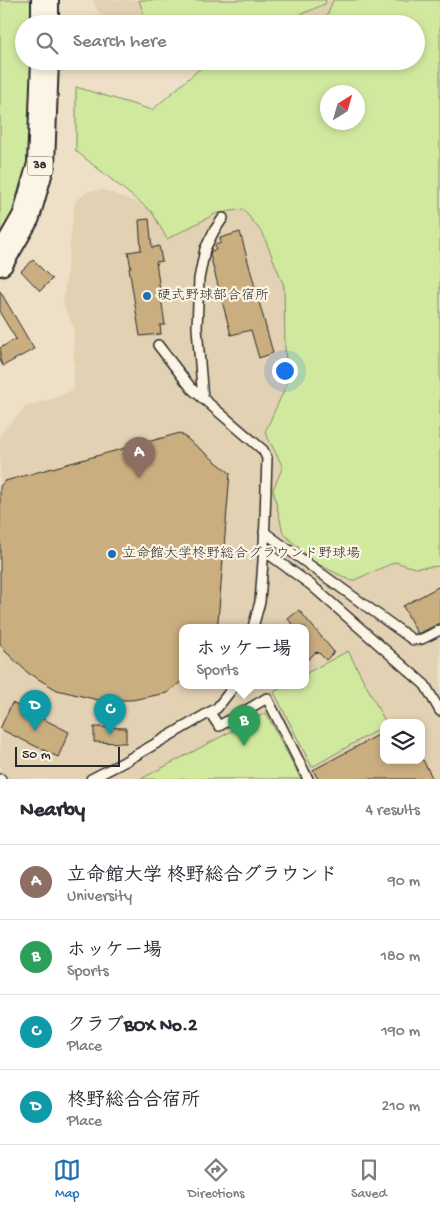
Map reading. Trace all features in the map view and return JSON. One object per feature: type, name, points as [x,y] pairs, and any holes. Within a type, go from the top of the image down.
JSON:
[{"type":"main road","points":[[45,0],[45,15]]},
{"type":"main road","name":"38","points":[[0,262],[26,217],[41,164],[45,70]]},
{"type":"lane","points":[[203,398],[197,328],[199,279],[205,250],[223,218]]},
{"type":"lane","points":[[158,345],[192,389],[263,450],[268,458],[260,602],[254,624]]},
{"type":"lane","points":[[264,532],[413,640],[422,639],[440,630]]},
{"type":"lane","points":[[264,550],[311,585],[426,686],[440,711]]},
{"type":"lane","points":[[91,779],[210,713],[217,708],[232,689]]},
{"type":"lane","points":[[210,713],[218,726],[267,698],[308,779]]},
{"type":"shaded area","points":[[93,0],[333,0],[327,15],[101,15]]},
{"type":"shaded area","points":[[103,190],[136,202],[152,212],[167,239],[215,214],[243,209],[263,234],[284,285],[287,384],[265,432],[283,467],[273,489],[366,576],[395,562],[415,568],[440,566],[440,779],[0,779],[0,434],[27,406],[56,398],[74,389],[74,328],[63,304],[75,202],[88,191]]},
{"type":"green space","points":[[0,0],[34,0],[34,15],[15,15],[15,70],[34,70],[30,155],[23,196],[0,243]]},
{"type":"green space","points":[[139,0],[326,0],[325,4],[299,15],[144,15]]},
{"type":"green space","points":[[333,0],[440,0],[440,566],[415,568],[395,562],[352,581],[314,562],[283,533],[273,489],[283,467],[265,432],[287,384],[284,286],[263,234],[243,209],[215,214],[167,239],[152,212],[76,151],[76,87],[152,110],[199,70],[425,70],[425,15],[327,15]]},
{"type":"green space","points":[[348,651],[384,719],[380,719],[380,728],[312,767],[274,692],[280,689],[309,689],[309,672]]},
{"type":"green space","points":[[266,713],[301,779],[141,779]]},
{"type":"building","name":"硬式野球部合宿所","points":[[149,219],[152,248],[159,246],[162,261],[156,262],[165,325],[160,325],[161,334],[140,336],[128,252],[141,250],[139,220]]},
{"type":"building","points":[[240,232],[273,353],[259,358],[251,330],[231,335],[210,255],[211,251],[216,250],[215,245],[221,243],[220,238]]},
{"type":"building","points":[[33,260],[52,279],[40,291],[21,271]]},
{"type":"building","points":[[0,291],[34,349],[3,366],[0,360],[0,348],[16,339],[0,313]]},
{"type":"building","name":"立命館大学柊野総合グラウンド野球場","points":[[180,433],[230,473],[218,621],[217,624],[179,624],[179,683],[167,693],[132,700],[98,700],[57,690],[28,673],[6,652],[0,644],[0,486],[5,481]]},
{"type":"building","points":[[440,586],[440,623],[417,633],[403,606]]},
{"type":"building","points":[[299,610],[334,652],[326,660],[318,652],[309,658],[309,624],[292,624],[288,619]]},
{"type":"building","points":[[12,703],[69,732],[58,757],[0,729]]},
{"type":"building","points":[[94,727],[126,728],[126,743],[94,742]]},
{"type":"building","points":[[380,734],[380,764],[425,764],[433,779],[318,779],[313,770]]},
{"type":"place","name":"硬式野球部合宿所","points":[[147,296]]},
{"type":"place","name":"立命館大学 柊野総合グラウンド","points":[[139,478]]},
{"type":"place","name":"立命館大学柊野総合グラウンド野球場","points":[[112,554]]},
{"type":"place","name":"柊野総合合宿所","points":[[35,731]]},
{"type":"place","name":"クラブBOX No.2","points":[[110,735]]},
{"type":"place","name":"ホッケー場","points":[[244,746]]}]
